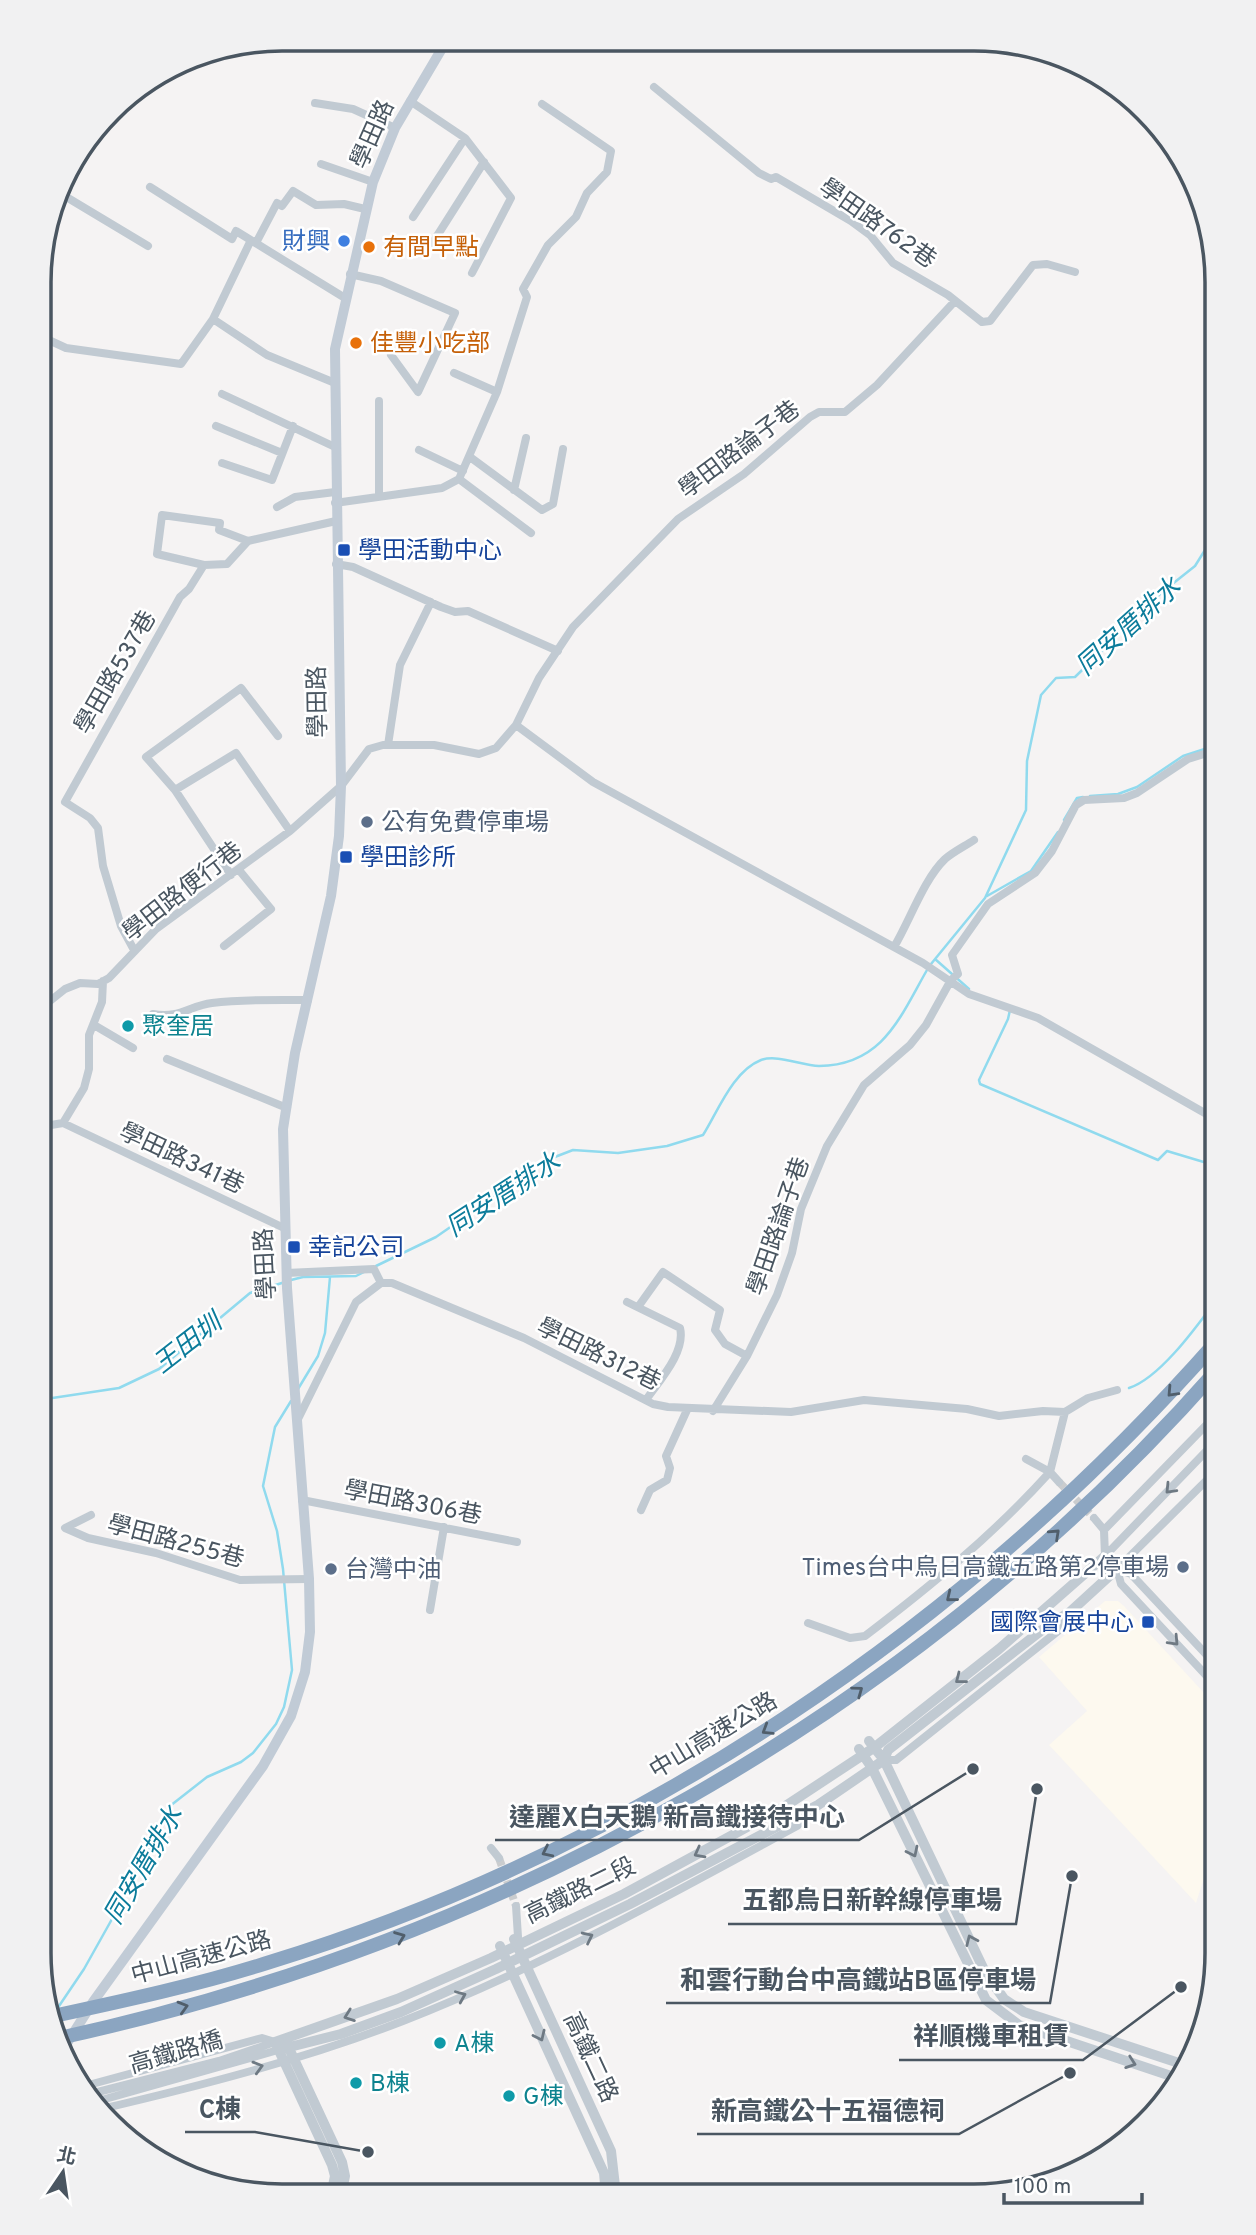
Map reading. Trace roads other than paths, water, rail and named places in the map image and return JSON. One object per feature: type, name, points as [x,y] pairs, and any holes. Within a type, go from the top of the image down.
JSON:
[{"type":"highway","name":"中山高速公路","points":[[59,2015],[271,1962],[392,1920],[537,1857],[705,1768],[830,1688],[990,1566],[1150,1416],[1205,1354]]},
{"type":"highway","name":"中山高速公路","points":[[67,2036],[118,2025],[276,1980],[399,1938],[545,1874],[635,1829],[714,1784],[841,1704],[1002,1580],[1097,1494],[1205,1382]]},
{"type":"main road","name":"學田路","points":[[296,1422],[284,1228],[283,1129],[295,1053],[331,896],[339,836],[341,786],[335,349],[373,182],[394,128],[440,51]]},
{"type":"main road","points":[[69,2041],[93,2002],[263,1766],[285,1728],[305,1672],[310,1632],[303,1579],[302,1500],[296,1422]]},
{"type":"street","name":"學田路762巷","points":[[654,87],[760,173],[771,179],[776,177],[851,221],[870,236],[886,257],[955,301],[975,318],[990,321],[1033,265],[1047,264],[1075,272]]},
{"type":"street","points":[[410,101],[465,138],[511,198],[472,273]]},
{"type":"street","points":[[315,103],[353,109],[394,128]]},
{"type":"street","points":[[277,507],[295,497],[379,496],[442,488],[461,475],[470,457],[474,438],[497,392],[527,297],[523,289],[548,245],[576,217],[587,193],[607,172],[611,151],[541,104]]},
{"type":"street","points":[[413,217],[465,138]]},
{"type":"street","points":[[430,247],[484,162]]},
{"type":"street","points":[[321,164],[373,182]]},
{"type":"street","points":[[150,187],[232,239],[236,231],[345,298]]},
{"type":"street","points":[[51,341],[66,348],[178,365],[214,319],[253,241],[277,203],[282,206],[293,191],[316,205],[344,204],[365,209]]},
{"type":"street","points":[[67,196],[148,246]]},
{"type":"street","points":[[350,274],[380,281],[455,313],[418,392],[391,355]]},
{"type":"street","name":"學田路論子巷","points":[[388,745],[435,745],[479,754],[496,748],[516,725],[539,678],[573,627],[678,519],[744,474],[810,417],[819,412],[845,412],[877,385],[955,301]]},
{"type":"street","points":[[214,319],[267,355],[335,383]]},
{"type":"street","points":[[454,373],[497,392]]},
{"type":"street","points":[[222,394],[335,447]]},
{"type":"street","points":[[379,401],[379,496]]},
{"type":"street","points":[[216,426],[282,453]]},
{"type":"street","points":[[222,463],[272,480],[293,426]]},
{"type":"street","points":[[514,490],[526,439]]},
{"type":"street","points":[[470,457],[542,510],[553,504],[563,449]]},
{"type":"street","points":[[419,450],[461,475],[531,533]]},
{"type":"street","points":[[248,541],[227,564],[204,565],[157,554],[162,515],[220,523],[219,530],[248,541],[336,521]]},
{"type":"street","points":[[336,564],[353,567],[455,612],[468,611],[558,651]]},
{"type":"street","name":"學田路537巷","points":[[134,950],[121,926],[103,866],[99,828],[90,818],[65,802],[180,597],[190,589],[204,565]]},
{"type":"street","points":[[341,786],[369,750],[388,745],[400,665],[431,602]]},
{"type":"street","points":[[224,946],[271,909],[235,873],[175,790],[146,757],[241,688],[278,736]]},
{"type":"street","points":[[516,725],[593,782],[894,947],[951,980],[969,995],[1038,1018],[1205,1113]]},
{"type":"street","points":[[175,790],[236,753],[290,831]]},
{"type":"street","name":"學田路論子巷","points":[[713,1410],[747,1356],[777,1295],[792,1253],[801,1209],[827,1146],[863,1085],[911,1045],[926,1025],[951,980],[958,974],[952,955],[961,938],[988,904],[1035,873],[1062,837],[1076,805],[1084,800],[1124,798],[1137,793],[1188,759],[1205,754]]},
{"type":"street","name":"學田路便行巷","points":[[103,981],[156,929],[290,831],[341,786]]},
{"type":"street","points":[[894,947],[914,913],[928,880],[946,858],[974,841]]},
{"type":"street","points":[[51,999],[80,983],[103,981],[102,1002],[89,1035],[89,1069],[84,1088],[63,1123],[51,1125]]},
{"type":"street","points":[[153,1014],[170,1017],[208,1003],[230,1001],[308,1000]]},
{"type":"street","points":[[94,1025],[133,1048]]},
{"type":"street","points":[[167,1059],[287,1108]]},
{"type":"street","name":"學田路341巷","points":[[63,1123],[284,1228]]},
{"type":"street","name":"學田路312巷","points":[[286,1273],[374,1269],[381,1283],[392,1283],[524,1338],[646,1400],[687,1410],[791,1412],[864,1400],[967,1409],[999,1416],[1043,1410],[1065,1412]]},
{"type":"street","points":[[638,1307],[663,1272],[720,1310],[715,1330],[725,1344],[747,1356]]},
{"type":"street","points":[[296,1422],[356,1302],[381,1283]]},
{"type":"street","points":[[627,1302],[680,1328],[682,1338],[672,1362],[646,1400]]},
{"type":"street","points":[[808,1623],[850,1638],[866,1636],[973,1550],[1050,1472],[1065,1412],[1088,1398],[1117,1390]]},
{"type":"street","points":[[641,1510],[650,1489],[667,1480],[670,1468],[666,1456],[687,1410]]},
{"type":"street","points":[[1104,1530],[1205,1426]]},
{"type":"street","points":[[1105,1556],[1205,1452]]},
{"type":"street","points":[[1026,1459],[1050,1472],[1059,1482]]},
{"type":"street","points":[[1117,1569],[1205,1482]]},
{"type":"street","name":"學田路306巷","points":[[302,1500],[517,1542]]},
{"type":"street","name":"學田路255巷","points":[[91,1515],[65,1528],[88,1538],[156,1553],[240,1580],[303,1579]]},
{"type":"street","points":[[1094,1518],[1104,1530],[1105,1556],[1117,1569],[1131,1574],[1205,1653]]},
{"type":"street","points":[[430,1610],[444,1527]]},
{"type":"street","name":"高鐵路二段","points":[[284,2049],[397,1999],[516,1940],[624,1894],[784,1807],[999,1649],[1105,1556]]},
{"type":"street","points":[[1117,1569],[1121,1584],[1205,1674]]},
{"type":"street","name":"高鐵路二段","points":[[109,2106],[284,2049],[341,2034],[510,1969],[818,1805],[884,1760],[888,1750],[1051,1623],[1070,1612],[1117,1569]]},
{"type":"street","points":[[872,1744],[884,1760],[985,1972],[1004,1999],[1037,2017],[1177,2063]]},
{"type":"street","points":[[861,1753],[872,1768],[978,1987],[995,2009],[1019,2025],[1170,2076]]},
{"type":"street","points":[[492,1848],[499,1858]]},
{"type":"street","points":[[516,1906],[516,1940]]},
{"type":"street","name":"高鐵二路","points":[[516,1940],[611,2151],[615,2184]]},
{"type":"street","name":"高鐵二路","points":[[501,1949],[604,2173],[605,2184]]},
{"type":"street","name":"高鐵路二段","points":[[92,2084],[262,2038],[284,2049]]},
{"type":"street","points":[[284,2049],[332,2165],[335,2176],[333,2184]]},
{"type":"street","points":[[284,2049],[342,2162],[345,2176],[343,2184]]},
{"type":"street","name":"高鐵路橋","points":[[102,2099],[284,2049]]},
{"type":"street","name":"高鐵路橋","points":[[98,2094],[123,2091]]},
{"type":"waterway","name":"同安厝排水","points":[[931,964],[985,898],[1026,810],[1027,761],[1041,695],[1056,678],[1075,677],[1161,593],[1195,566],[1205,550]]},
{"type":"waterway","name":"王田圳","points":[[1090,796],[1118,794],[1137,787],[1183,756],[1205,749]]},
{"type":"waterway","name":"王田圳","points":[[1064,820],[1077,798],[1083,797]]},
{"type":"waterway","name":"王田圳","points":[[987,896],[1031,871],[1058,832]]},
{"type":"waterway","points":[[935,959],[969,989]]},
{"type":"waterway","name":"同安厝排水","points":[[376,1266],[436,1237],[547,1160],[573,1150],[618,1153],[667,1146],[703,1135],[734,1082],[751,1065],[761,1060],[775,1058],[819,1066],[841,1064],[859,1057],[874,1048],[898,1021],[927,970]]},
{"type":"waterway","points":[[1010,1010],[979,1080],[980,1084],[1158,1160],[1167,1151],[1205,1162]]},
{"type":"waterway","name":"同安厝排水","points":[[291,1280],[303,1277],[356,1276],[364,1272]]},
{"type":"waterway","name":"同安厝排水","points":[[298,1389],[318,1356],[325,1333],[330,1277]]},
{"type":"waterway","name":"王田圳","points":[[51,1398],[119,1388],[159,1369],[250,1293],[285,1282]]},
{"type":"waterway","points":[[1129,1388],[1153,1374],[1165,1363],[1205,1315]]},
{"type":"waterway","name":"同安厝排水","points":[[58,2008],[84,1969],[135,1878],[170,1806],[207,1777],[241,1762],[253,1753],[276,1724],[284,1707],[292,1670],[283,1569],[277,1531],[263,1486],[275,1427],[291,1401]]},
{"type":"tunnel","points":[[1059,1482],[1094,1518]]},
{"type":"tunnel","points":[[499,1858],[516,1906]]},
{"type":"place","name":"財興","points":[[344,241]]},
{"type":"place","name":"有間早點","points":[[369,247]]},
{"type":"place","name":"佳豐小吃部","points":[[356,343]]},
{"type":"place","name":"學田活動中心","points":[[344,550]]},
{"type":"place","name":"公有免費停車場","points":[[367,822]]},
{"type":"place","name":"學田診所","points":[[346,857]]},
{"type":"place","name":"聚奎居","points":[[128,1026]]},
{"type":"place","name":"幸記公司","points":[[294,1247]]},
{"type":"place","name":"Times台中烏日高鐵五路第2停車場","points":[[1183,1567]]},
{"type":"place","name":"台灣中油","points":[[331,1569]]},
{"type":"place","name":"國際會展中心","points":[[1148,1622]]},
{"type":"place","name":"達麗X白天鵝 新高鐵接待中心","points":[[973,1769]]},
{"type":"place","name":"五都烏日新幹線停車場","points":[[1037,1789]]},
{"type":"place","name":"和雲行動台中高鐵站B區停車場","points":[[1072,1876]]},
{"type":"place","name":"祥順機車租賃","points":[[1181,1987]]},
{"type":"place","name":"A棟","points":[[440,2043]]},
{"type":"place","name":"新高鐵公十五福德祠","points":[[1070,2073]]},
{"type":"place","name":"B棟","points":[[356,2083]]},
{"type":"place","name":"G棟","points":[[509,2096]]},
{"type":"place","name":"C棟","points":[[368,2152]]}]
